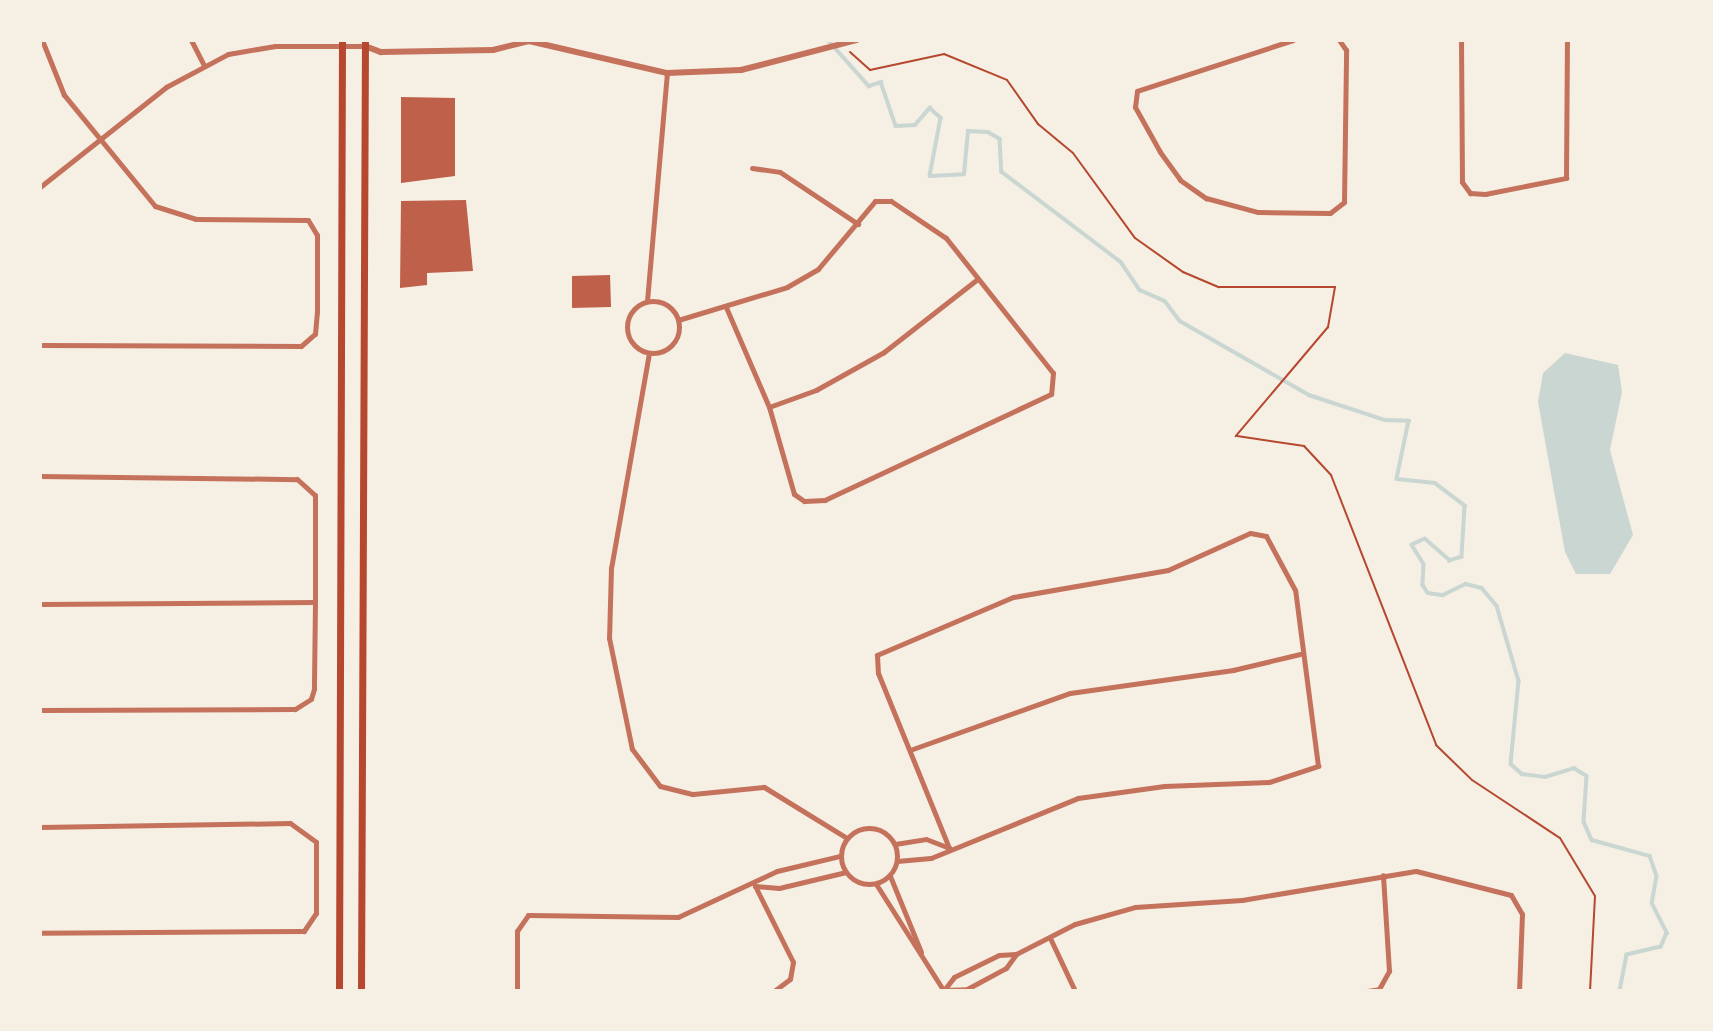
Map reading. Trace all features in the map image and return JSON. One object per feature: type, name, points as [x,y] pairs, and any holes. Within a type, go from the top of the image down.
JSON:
[{"type":"main road","points":[[339,991],[342,43]]},
{"type":"main road","points":[[361,991],[365,43]]},
{"type":"street","points":[[40,345],[301,346],[315,334],[317,235],[308,220],[167,214],[142,193],[102,138],[64,95],[42,40]]},
{"type":"street","points":[[191,40],[204,65]]},
{"type":"street","points":[[40,187],[102,138],[204,65],[249,49],[365,43],[372,40]]},
{"type":"street","points":[[365,43],[382,52],[493,50],[512,41],[529,41],[667,72],[741,70],[857,40]]},
{"type":"street","points":[[1248,40],[1251,50]]},
{"type":"street","points":[[1262,40],[1264,47]]},
{"type":"street","points":[[1293,40],[1251,50],[1151,83],[1138,91],[1135,107],[1180,180],[1206,198],[1258,212],[1330,213],[1344,202],[1346,50],[1339,40]]},
{"type":"street","points":[[1461,40],[1462,182],[1470,193],[1485,194],[1557,184],[1566,178],[1567,40]]},
{"type":"street","points":[[647,300],[667,72]]},
{"type":"street","points":[[752,169],[780,172],[858,224]]},
{"type":"street","points":[[678,320],[788,287],[818,269],[875,201],[891,201],[946,238],[1053,373],[1051,394],[825,500],[804,501],[794,494],[769,407],[726,307]]},
{"type":"street","points":[[769,407],[816,390],[884,352],[976,279]]},
{"type":"street","points":[[647,300],[661,303],[678,320],[671,346],[649,353],[634,346],[625,329],[632,310],[647,300]]},
{"type":"street","points":[[649,353],[611,568],[609,638],[632,749],[660,786],[693,794],[764,787],[847,838]]},
{"type":"street","points":[[40,476],[267,477],[307,484],[315,495],[314,689],[295,709],[40,710]]},
{"type":"street","points":[[897,861],[949,848],[1078,798],[1164,786],[1269,782],[1318,766],[1300,654],[1296,590],[1284,562],[1266,536],[1251,533],[1168,570],[1013,597],[887,648],[877,655],[878,673],[949,848]]},
{"type":"street","points":[[40,604],[315,602]]},
{"type":"street","points":[[910,750],[1070,693],[1233,670],[1300,654]]},
{"type":"street","points":[[40,827],[290,822],[311,833],[316,854],[316,912],[303,931],[40,933]]},
{"type":"street","points":[[895,844],[897,861],[890,876],[876,884],[859,883],[846,872],[840,856],[847,838],[873,828],[895,844],[926,839],[949,848]]},
{"type":"street","points":[[516,991],[517,931],[528,915],[657,920],[755,886],[778,872],[840,856]]},
{"type":"street","points":[[755,886],[779,888],[846,872]]},
{"type":"street","points":[[1367,991],[1379,989],[1389,971],[1382,875]]},
{"type":"street","points":[[944,991],[963,972],[1135,907],[1290,894],[1382,875],[1446,875],[1511,895],[1522,914],[1519,991]]},
{"type":"street","points":[[890,876],[922,952],[944,991]]},
{"type":"street","points":[[876,884],[908,942],[922,952]]},
{"type":"street","points":[[755,886],[793,962],[790,979],[774,991]]},
{"type":"street","points":[[1050,938],[1075,991]]},
{"type":"street","points":[[944,991],[967,989],[1006,968],[1016,954]]},
{"type":"path","points":[[845,40],[852,57],[870,70],[944,54],[1007,80],[1038,124],[1073,153],[1135,238],[1183,272],[1219,287],[1335,287],[1328,327],[1236,436],[1304,446],[1331,475],[1436,745],[1472,780],[1560,838],[1595,896],[1590,991]]},
{"type":"shaded area","points":[[1565,353],[1618,365],[1622,392],[1610,450],[1633,535],[1610,574],[1576,574],[1565,552],[1538,402],[1543,373]]},
{"type":"building","points":[[401,97],[455,98],[455,176],[401,183]]},
{"type":"building","points":[[466,200],[473,271],[427,273],[427,285],[400,288],[401,201]]},
{"type":"building","points":[[610,275],[611,307],[572,308],[572,276]]},
{"type":"waterway","points":[[828,40],[869,86],[881,82],[896,126],[915,125],[930,108],[941,118],[930,176],[964,174],[968,131],[988,132],[1000,139],[1002,172],[1121,262],[1140,290],[1165,301],[1180,321],[1309,395],[1385,420],[1409,421],[1397,479],[1435,483],[1465,506],[1462,557],[1450,561],[1425,539],[1412,545],[1424,564],[1423,585],[1428,593],[1443,595],[1466,584],[1482,588],[1497,606],[1519,681],[1511,764],[1522,774],[1545,777],[1574,768],[1587,776],[1584,822],[1592,840],[1650,856],[1657,876],[1652,903],[1667,933],[1661,947],[1627,955],[1620,991]]}]
